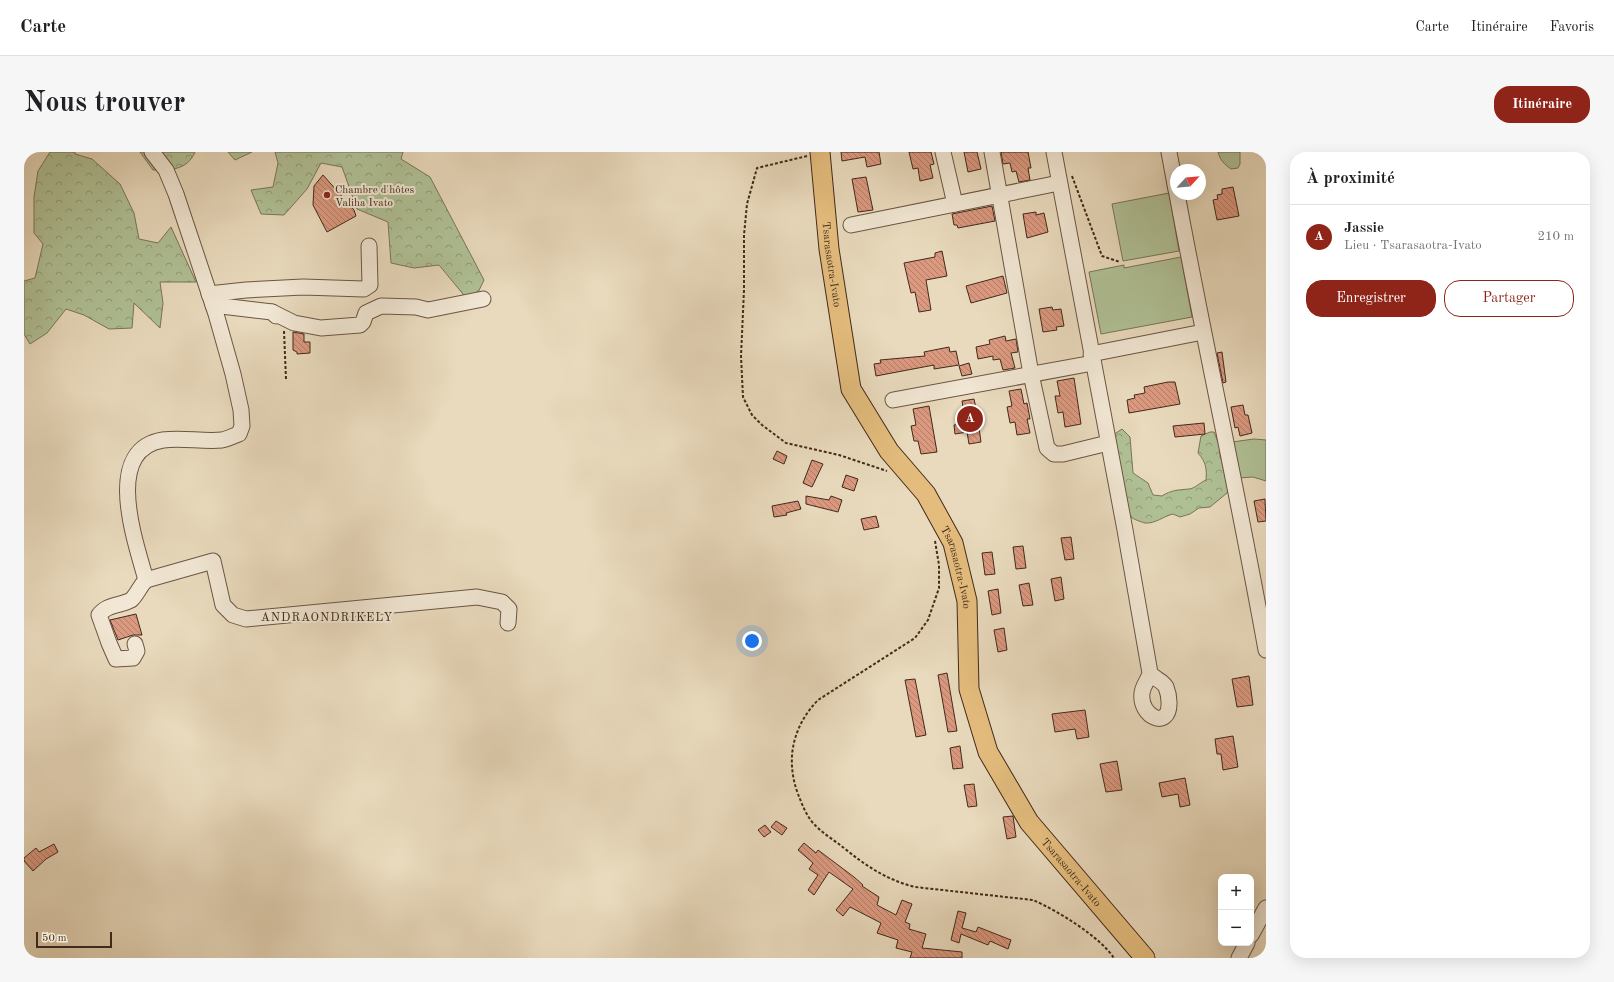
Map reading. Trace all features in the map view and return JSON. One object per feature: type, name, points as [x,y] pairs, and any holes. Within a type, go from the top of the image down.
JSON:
[{"type":"main road","name":"Tsarasaotra-Ivato","points":[[820,152],[829,249],[851,389],[889,451],[926,494],[953,543],[967,601],[969,689],[988,752],[1029,822],[1145,958]]},
{"type":"street","points":[[146,580],[128,508],[127,489],[130,471],[136,458],[143,449],[153,443],[165,440],[223,440],[239,434],[242,426],[241,410],[233,374],[211,299],[176,194],[166,170],[152,152]]},
{"type":"street","points":[[943,152],[955,204]]},
{"type":"street","points":[[992,152],[1001,195],[1031,374],[1047,448],[1054,454],[1063,454],[1108,443]]},
{"type":"street","points":[[1054,152],[1150,673]]},
{"type":"street","points":[[1169,152],[1171,164]]},
{"type":"street","points":[[851,225],[1059,183]]},
{"type":"street","points":[[1178,200],[1203,332],[1241,510],[1266,650]]},
{"type":"street","points":[[211,299],[246,290],[303,287],[364,289],[370,285],[368,246]]},
{"type":"street","points":[[211,299],[274,314],[294,323],[321,328],[360,325],[363,322],[366,313],[381,306],[416,307],[428,310],[482,299]]},
{"type":"street","points":[[893,400],[1031,374],[1203,332]]},
{"type":"street","points":[[135,644],[137,651],[133,658],[116,659],[100,615],[104,609],[131,600],[137,594],[138,588],[146,580],[213,561],[223,605],[233,615],[246,618],[477,597],[502,602],[509,608],[508,623]]},
{"type":"street","points":[[1254,930],[1266,908]]},
{"type":"street","points":[[1239,958],[1245,946]]},
{"type":"path","points":[[820,152],[757,168],[747,204],[744,235],[744,290],[741,356],[743,397],[752,415],[762,425],[786,443],[839,455],[889,472]]},
{"type":"path","points":[[1072,174],[1102,256],[1120,262]]},
{"type":"path","points":[[274,314],[284,328],[286,379]]},
{"type":"path","points":[[935,540],[939,565],[939,588],[928,620],[915,638],[818,700],[808,710],[796,733],[791,754],[792,771],[803,807],[814,823],[881,875],[896,882],[915,887],[1033,900],[1047,906],[1098,940],[1114,958]]},
{"type":"green space","points":[[50,152],[75,152],[75,154],[92,159],[120,184],[134,213],[139,239],[158,243],[171,227],[196,282],[160,282],[163,303],[160,328],[134,303],[132,328],[109,329],[84,315],[66,309],[47,333],[30,344],[24,334],[24,281],[35,278],[43,244],[34,233],[34,197],[38,171]]},
{"type":"green space","points":[[140,152],[195,152],[192,158],[182,166],[171,169],[153,170]]},
{"type":"green space","points":[[228,152],[252,152],[235,160]]},
{"type":"green space","points":[[275,152],[403,152],[401,159],[430,177],[484,280],[472,305],[439,265],[414,268],[391,263],[388,222],[357,209],[342,167],[321,163],[307,189],[284,215],[261,214],[251,190],[273,187],[278,163]]},
{"type":"green space","points":[[1218,152],[1240,152],[1240,164],[1238,168],[1231,169],[1224,164]]},
{"type":"green space","points":[[1169,193],[1179,251],[1123,261],[1112,204]]},
{"type":"green space","points":[[1181,257],[1192,317],[1101,334],[1089,272],[1124,265],[1124,268]]},
{"type":"green space","points":[[1122,429],[1130,437],[1133,473],[1148,483],[1153,495],[1162,496],[1172,491],[1191,489],[1206,480],[1203,459],[1198,453],[1201,436],[1214,432],[1220,447],[1220,457],[1227,471],[1230,486],[1227,493],[1210,507],[1199,508],[1190,514],[1180,517],[1173,514],[1149,523],[1143,523],[1132,518],[1127,510],[1121,490],[1113,435]]},
{"type":"green space","points":[[1254,439],[1266,440],[1266,481],[1253,477],[1239,478],[1232,442]]},
{"type":"building","points":[[841,152],[879,152],[881,164],[867,167],[865,157],[842,161]]},
{"type":"building","points":[[909,152],[931,152],[934,164],[930,165],[933,178],[920,181],[918,168],[913,169]]},
{"type":"building","points":[[964,152],[977,152],[981,169],[968,172]]},
{"type":"building","points":[[1001,152],[1028,152],[1031,168],[1028,168],[1030,180],[1019,182],[1016,171],[1012,172],[1010,163],[1003,164]]},
{"type":"building","name":"Chambre d'hôtes Valiha Ivato","points":[[323,175],[354,210],[356,216],[327,232],[313,205],[314,186]]},
{"type":"building","points":[[866,177],[873,210],[858,212],[852,179]]},
{"type":"building","points":[[1233,187],[1239,216],[1217,220],[1213,200],[1218,199],[1217,195],[1222,194],[1222,189]]},
{"type":"building","points":[[992,206],[995,221],[958,228],[957,225],[954,225],[952,214]]},
{"type":"building","points":[[1036,212],[1036,215],[1044,213],[1048,232],[1027,238],[1023,214]]},
{"type":"building","points":[[942,251],[947,276],[926,280],[931,310],[919,312],[915,292],[911,293],[904,263],[935,257],[935,253]]},
{"type":"building","points":[[1003,276],[1007,293],[971,303],[966,286]]},
{"type":"building","points":[[1052,307],[1053,310],[1061,309],[1064,326],[1056,327],[1057,330],[1043,332],[1039,309]]},
{"type":"building","points":[[293,332],[304,334],[304,342],[310,342],[310,353],[297,354],[297,352],[293,350]]},
{"type":"building","points":[[1005,336],[1006,341],[1016,339],[1018,352],[1011,353],[1015,368],[1003,370],[1000,359],[993,360],[993,356],[978,359],[976,347],[990,344],[989,340]]},
{"type":"building","points":[[949,347],[950,352],[956,351],[959,365],[934,369],[934,365],[876,376],[874,364],[881,363],[880,360],[925,356],[924,352]]},
{"type":"building","points":[[1222,352],[1226,382],[1223,383],[1217,353]]},
{"type":"building","points":[[969,363],[972,374],[962,376],[959,366]]},
{"type":"building","points":[[1074,378],[1081,424],[1065,427],[1063,412],[1058,413],[1055,396],[1060,396],[1057,381]]},
{"type":"building","points":[[1175,382],[1180,404],[1129,413],[1127,400],[1135,398],[1134,395],[1145,393],[1144,387]]},
{"type":"building","points":[[1021,389],[1024,404],[1027,403],[1030,419],[1027,419],[1030,433],[1017,435],[1015,422],[1010,423],[1007,407],[1012,406],[1009,391]]},
{"type":"building","points":[[974,399],[977,413],[980,413],[982,427],[979,428],[981,442],[969,444],[967,432],[955,434],[954,425],[961,424],[959,415],[964,414],[962,401]]},
{"type":"building","points":[[1243,405],[1245,415],[1248,415],[1252,433],[1240,436],[1238,427],[1235,428],[1231,407]]},
{"type":"building","points":[[929,406],[937,452],[921,454],[918,441],[914,441],[911,426],[916,425],[913,409]]},
{"type":"building","points":[[1204,423],[1205,434],[1175,437],[1173,426]]},
{"type":"building","points":[[777,451],[787,456],[784,464],[773,459]]},
{"type":"building","points":[[812,460],[823,464],[812,487],[803,483]]},
{"type":"building","points":[[846,475],[858,479],[854,491],[842,487]]},
{"type":"building","points":[[806,496],[829,500],[831,496],[842,500],[838,512],[806,504]]},
{"type":"building","points":[[1265,499],[1266,521],[1258,522],[1254,501]]},
{"type":"building","points":[[798,501],[801,509],[786,513],[787,515],[774,517],[772,506]]},
{"type":"building","points":[[876,516],[879,527],[864,530],[861,519]]},
{"type":"building","points":[[1071,537],[1074,559],[1065,560],[1061,538]]},
{"type":"building","points":[[1023,546],[1026,568],[1016,569],[1013,547]]},
{"type":"building","points":[[992,552],[995,574],[985,575],[982,553]]},
{"type":"building","points":[[1061,577],[1064,599],[1055,601],[1051,579]]},
{"type":"building","points":[[1029,583],[1033,605],[1023,606],[1019,585]]},
{"type":"building","points":[[998,589],[1001,613],[992,615],[988,591]]},
{"type":"building","points":[[136,614],[142,635],[133,635],[118,640],[110,620]]},
{"type":"building","points":[[1004,628],[1007,650],[998,652],[994,630]]},
{"type":"building","points":[[947,673],[957,731],[948,732],[938,675]]},
{"type":"building","points":[[1249,676],[1253,705],[1237,707],[1232,679]]},
{"type":"building","points":[[915,679],[926,735],[916,737],[905,680]]},
{"type":"building","points":[[1085,710],[1089,737],[1077,739],[1075,729],[1055,732],[1052,714]]},
{"type":"building","points":[[1233,736],[1238,767],[1223,770],[1221,754],[1217,754],[1215,739]]},
{"type":"building","points":[[960,746],[963,768],[953,769],[950,748]]},
{"type":"building","points":[[1117,761],[1122,790],[1106,792],[1100,764]]},
{"type":"building","points":[[1185,778],[1190,805],[1180,807],[1178,794],[1162,797],[1159,783]]},
{"type":"building","points":[[974,784],[977,806],[968,807],[964,785]]},
{"type":"building","points":[[1013,816],[1016,837],[1007,839],[1003,817]]},
{"type":"building","points":[[776,821],[787,828],[782,835],[771,827]]},
{"type":"building","points":[[765,825],[771,832],[764,837],[758,830]]},
{"type":"building","points":[[804,843],[816,853],[818,850],[854,877],[863,885],[862,886],[879,897],[877,905],[896,915],[902,900],[912,904],[905,922],[910,924],[909,929],[926,934],[922,948],[962,952],[962,958],[910,958],[912,952],[896,948],[898,940],[877,933],[881,923],[850,907],[843,916],[836,910],[853,889],[829,872],[814,895],[808,890],[818,875],[809,869],[813,863],[798,850]]},
{"type":"building","points":[[54,844],[58,852],[46,859],[33,871],[24,861],[24,858],[36,848],[39,852]]},
{"type":"building","points":[[958,911],[966,913],[962,928],[976,932],[978,927],[1011,940],[1008,949],[990,941],[988,945],[961,934],[959,943],[951,940]]},
{"type":"place","name":"Chambre d'hôtes Valiha Ivato","points":[[327,195]]},
{"type":"place","name":"Jassie","points":[[970,419]]},
{"type":"district","name":"ANDRAONDRIKELY","points":[[327,617]]}]
